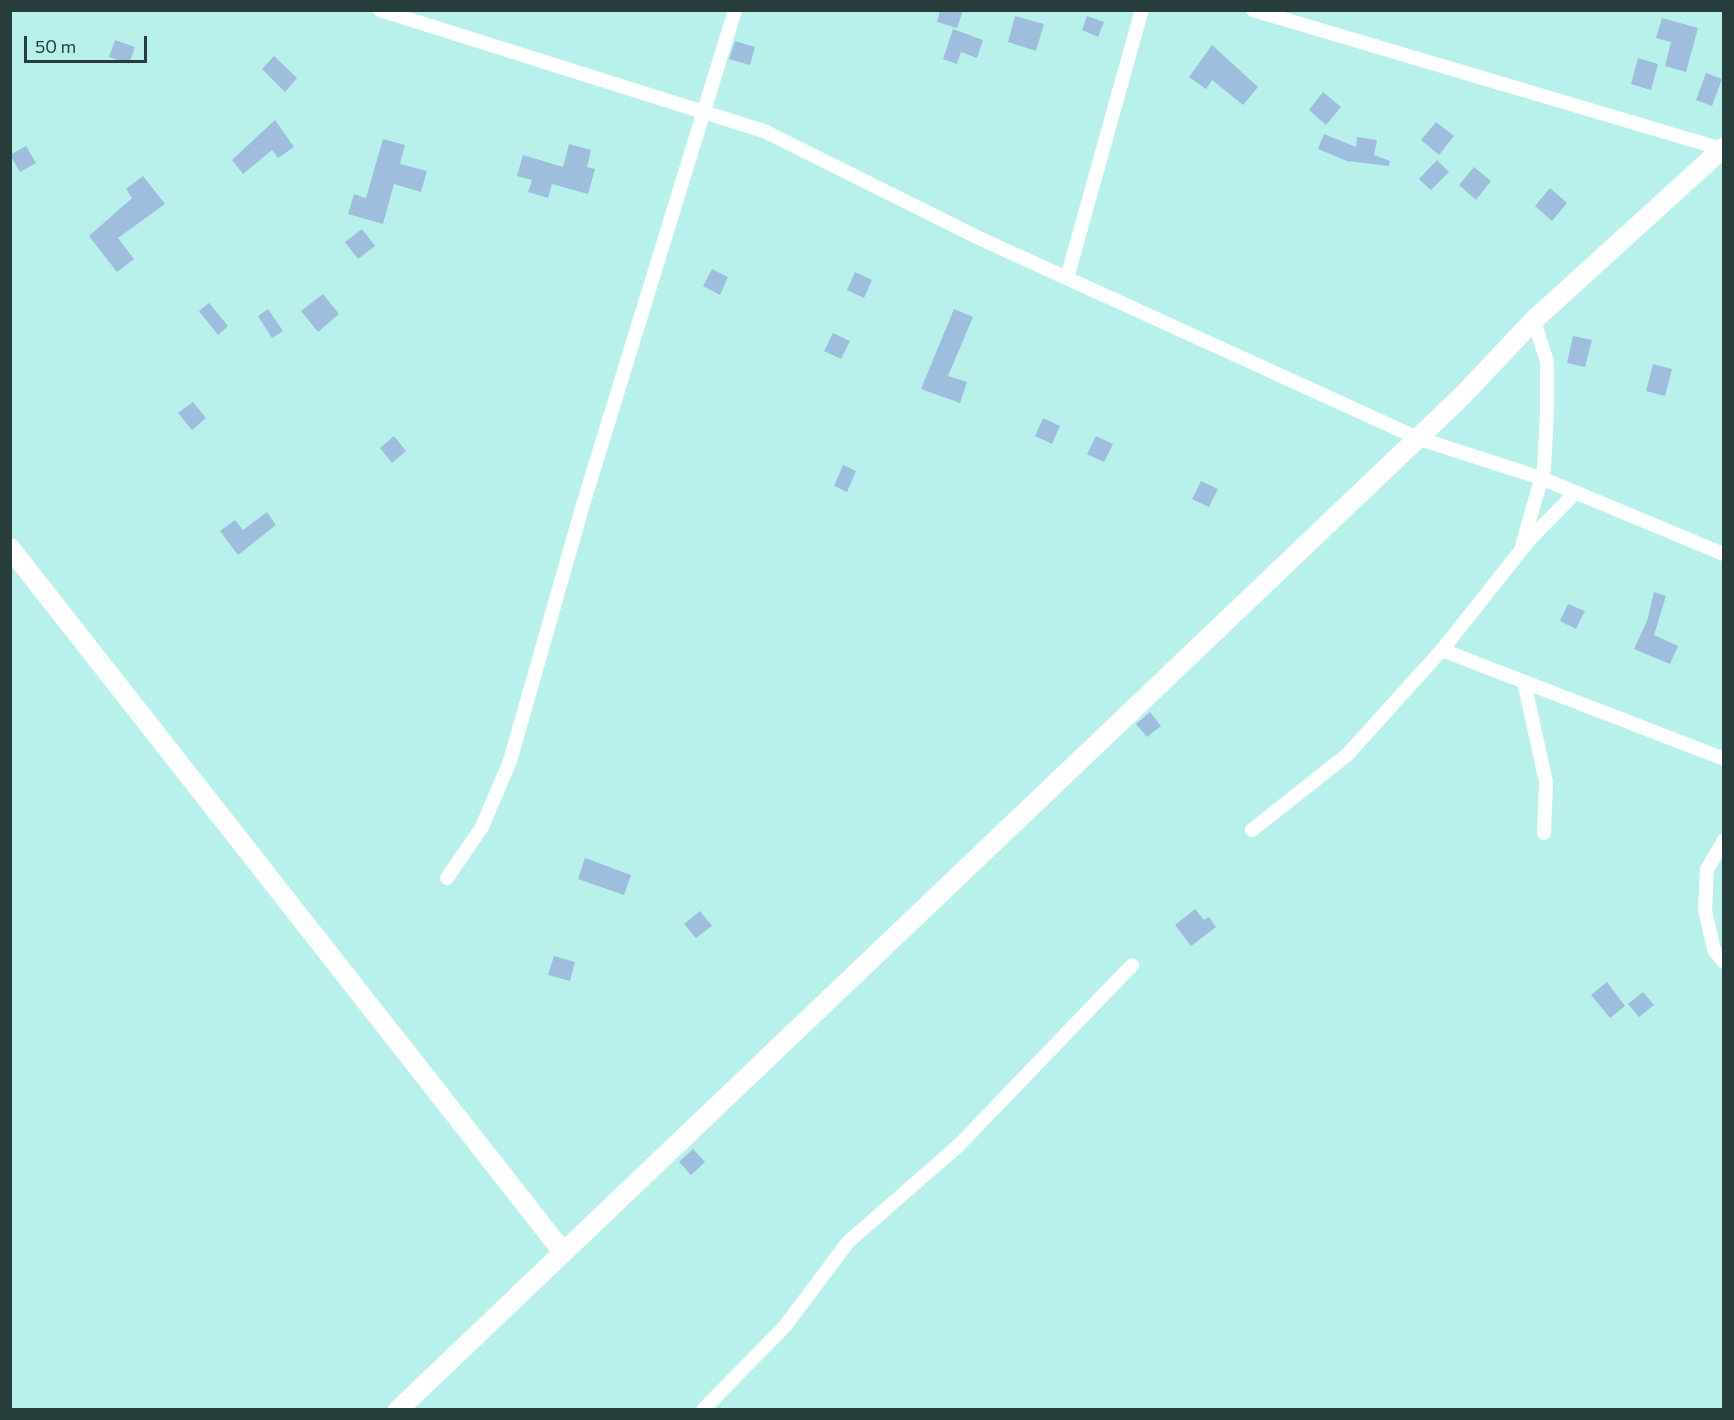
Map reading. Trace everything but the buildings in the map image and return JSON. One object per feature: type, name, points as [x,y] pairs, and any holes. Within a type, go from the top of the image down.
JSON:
[{"type":"main road","points":[[398,1410],[1417,438],[1534,320],[1722,148]]},
{"type":"main road","points":[[10,548],[563,1252]]},
{"type":"street","points":[[380,10],[706,111],[766,132],[1067,278],[1417,438],[1541,478],[1724,554]]},
{"type":"street","points":[[447,878],[482,827],[510,761],[581,511],[706,111],[735,10]]},
{"type":"street","points":[[1067,278],[1142,10]]},
{"type":"street","points":[[1252,10],[1722,148]]},
{"type":"street","points":[[1520,551],[1541,478],[1547,362],[1534,320]]},
{"type":"street","points":[[1252,830],[1347,755],[1442,650],[1520,551],[1575,493]]},
{"type":"street","points":[[1442,650],[1724,759]]},
{"type":"street","points":[[1524,682],[1546,782],[1544,833]]},
{"type":"street","points":[[1724,840],[1707,869],[1705,910],[1714,950],[1724,962]]},
{"type":"street","points":[[703,1410],[785,1326],[848,1242],[958,1146],[1132,965]]}]
